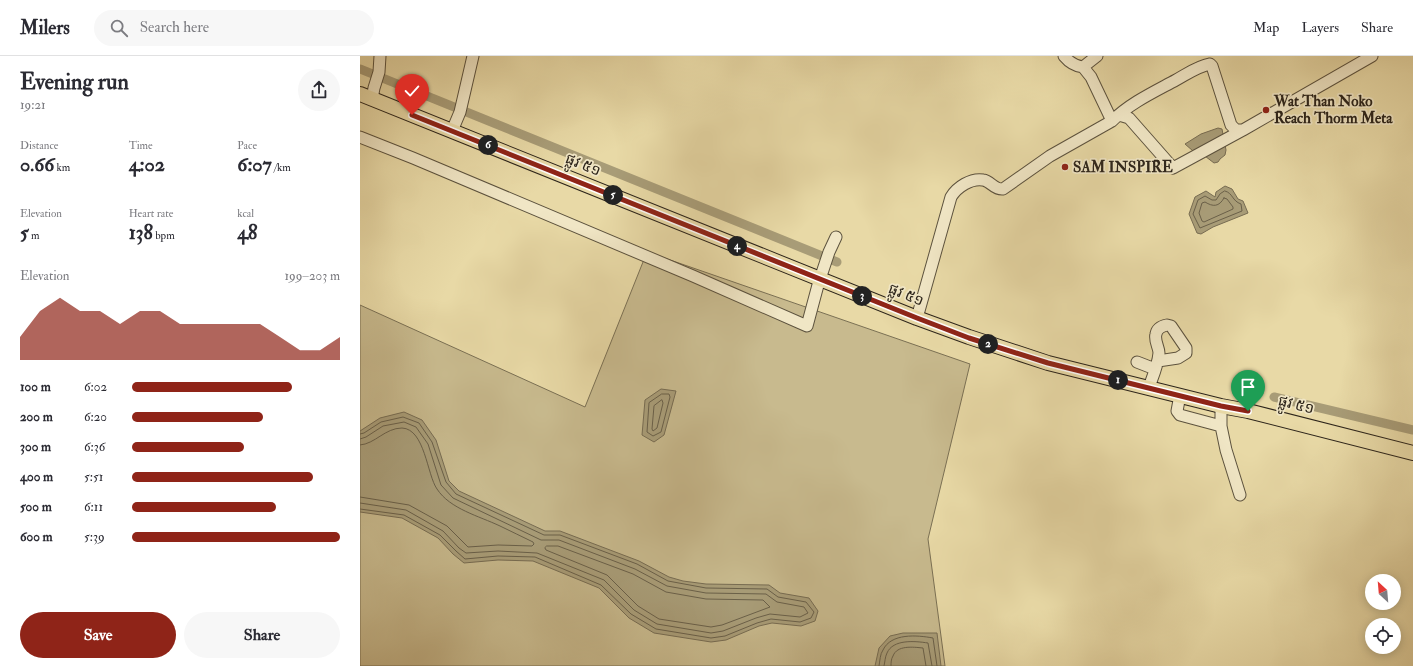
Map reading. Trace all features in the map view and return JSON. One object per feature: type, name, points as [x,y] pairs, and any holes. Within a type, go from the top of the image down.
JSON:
[{"type":"main road","name":"ផ្លូវ ៥១","points":[[369,94],[457,121],[819,282],[969,338],[1048,363],[1149,387],[1179,403],[1221,417],[1248,411],[1413,453]]},
{"type":"street","points":[[369,94],[379,72],[380,56]]},
{"type":"street","points":[[457,121],[473,56]]},
{"type":"street","points":[[1064,56],[1072,64],[1082,67],[1091,77],[1115,118]]},
{"type":"street","points":[[1082,67],[1097,56]]},
{"type":"street","points":[[1115,118],[1129,118],[1173,168],[1243,130],[1372,56]]},
{"type":"street","points":[[917,318],[952,197],[955,190],[968,182],[984,180],[997,189],[1003,189],[1050,156],[1115,118],[1144,97],[1192,71],[1210,64],[1212,66],[1231,125],[1236,130],[1243,130]]},
{"type":"street","points":[[360,137],[693,276],[808,326],[819,282],[829,252],[836,238]]},
{"type":"street","points":[[1137,362],[1156,365],[1149,387]]},
{"type":"street","points":[[1179,403],[1180,415],[1182,416],[1221,417],[1229,462],[1240,495]]},
{"type":"shaded area","points":[[647,252],[970,364],[928,539],[945,666],[360,666],[360,305],[585,407]]},
{"type":"water","points":[[1218,128],[1222,129],[1226,150],[1225,155],[1218,162],[1214,163],[1201,153],[1193,151],[1185,144],[1201,134]]},
{"type":"water","points":[[1225,186],[1232,189],[1238,199],[1243,201],[1248,213],[1213,227],[1201,234],[1197,233],[1189,214],[1195,197],[1206,191],[1215,197],[1216,192]]},
{"type":"water","points":[[661,389],[676,391],[664,435],[654,442],[642,435],[645,400]]},
{"type":"water","points":[[404,412],[422,420],[436,440],[449,481],[459,491],[545,531],[560,531],[639,561],[669,577],[683,581],[706,584],[769,585],[780,593],[809,598],[818,611],[815,621],[801,626],[772,623],[759,626],[726,640],[711,642],[654,633],[629,618],[599,588],[533,561],[498,560],[464,563],[438,538],[402,518],[360,512],[360,431],[380,418]]},
{"type":"water","points":[[903,633],[937,633],[941,666],[875,666],[879,648],[890,636]]},
{"type":"waterway","points":[[360,69],[837,262]]},
{"type":"waterway","points":[[1274,397],[1413,430]]},
{"type":"place","name":"Wat Than Noko Reach Thorm Meta","points":[[1266,110]]},
{"type":"place","name":"SAM INSPIRE","points":[[1065,167]]},
{"type":"route","points":[[412,115],[969,338],[1048,363],[1180,394],[1221,406],[1248,411]]}]
